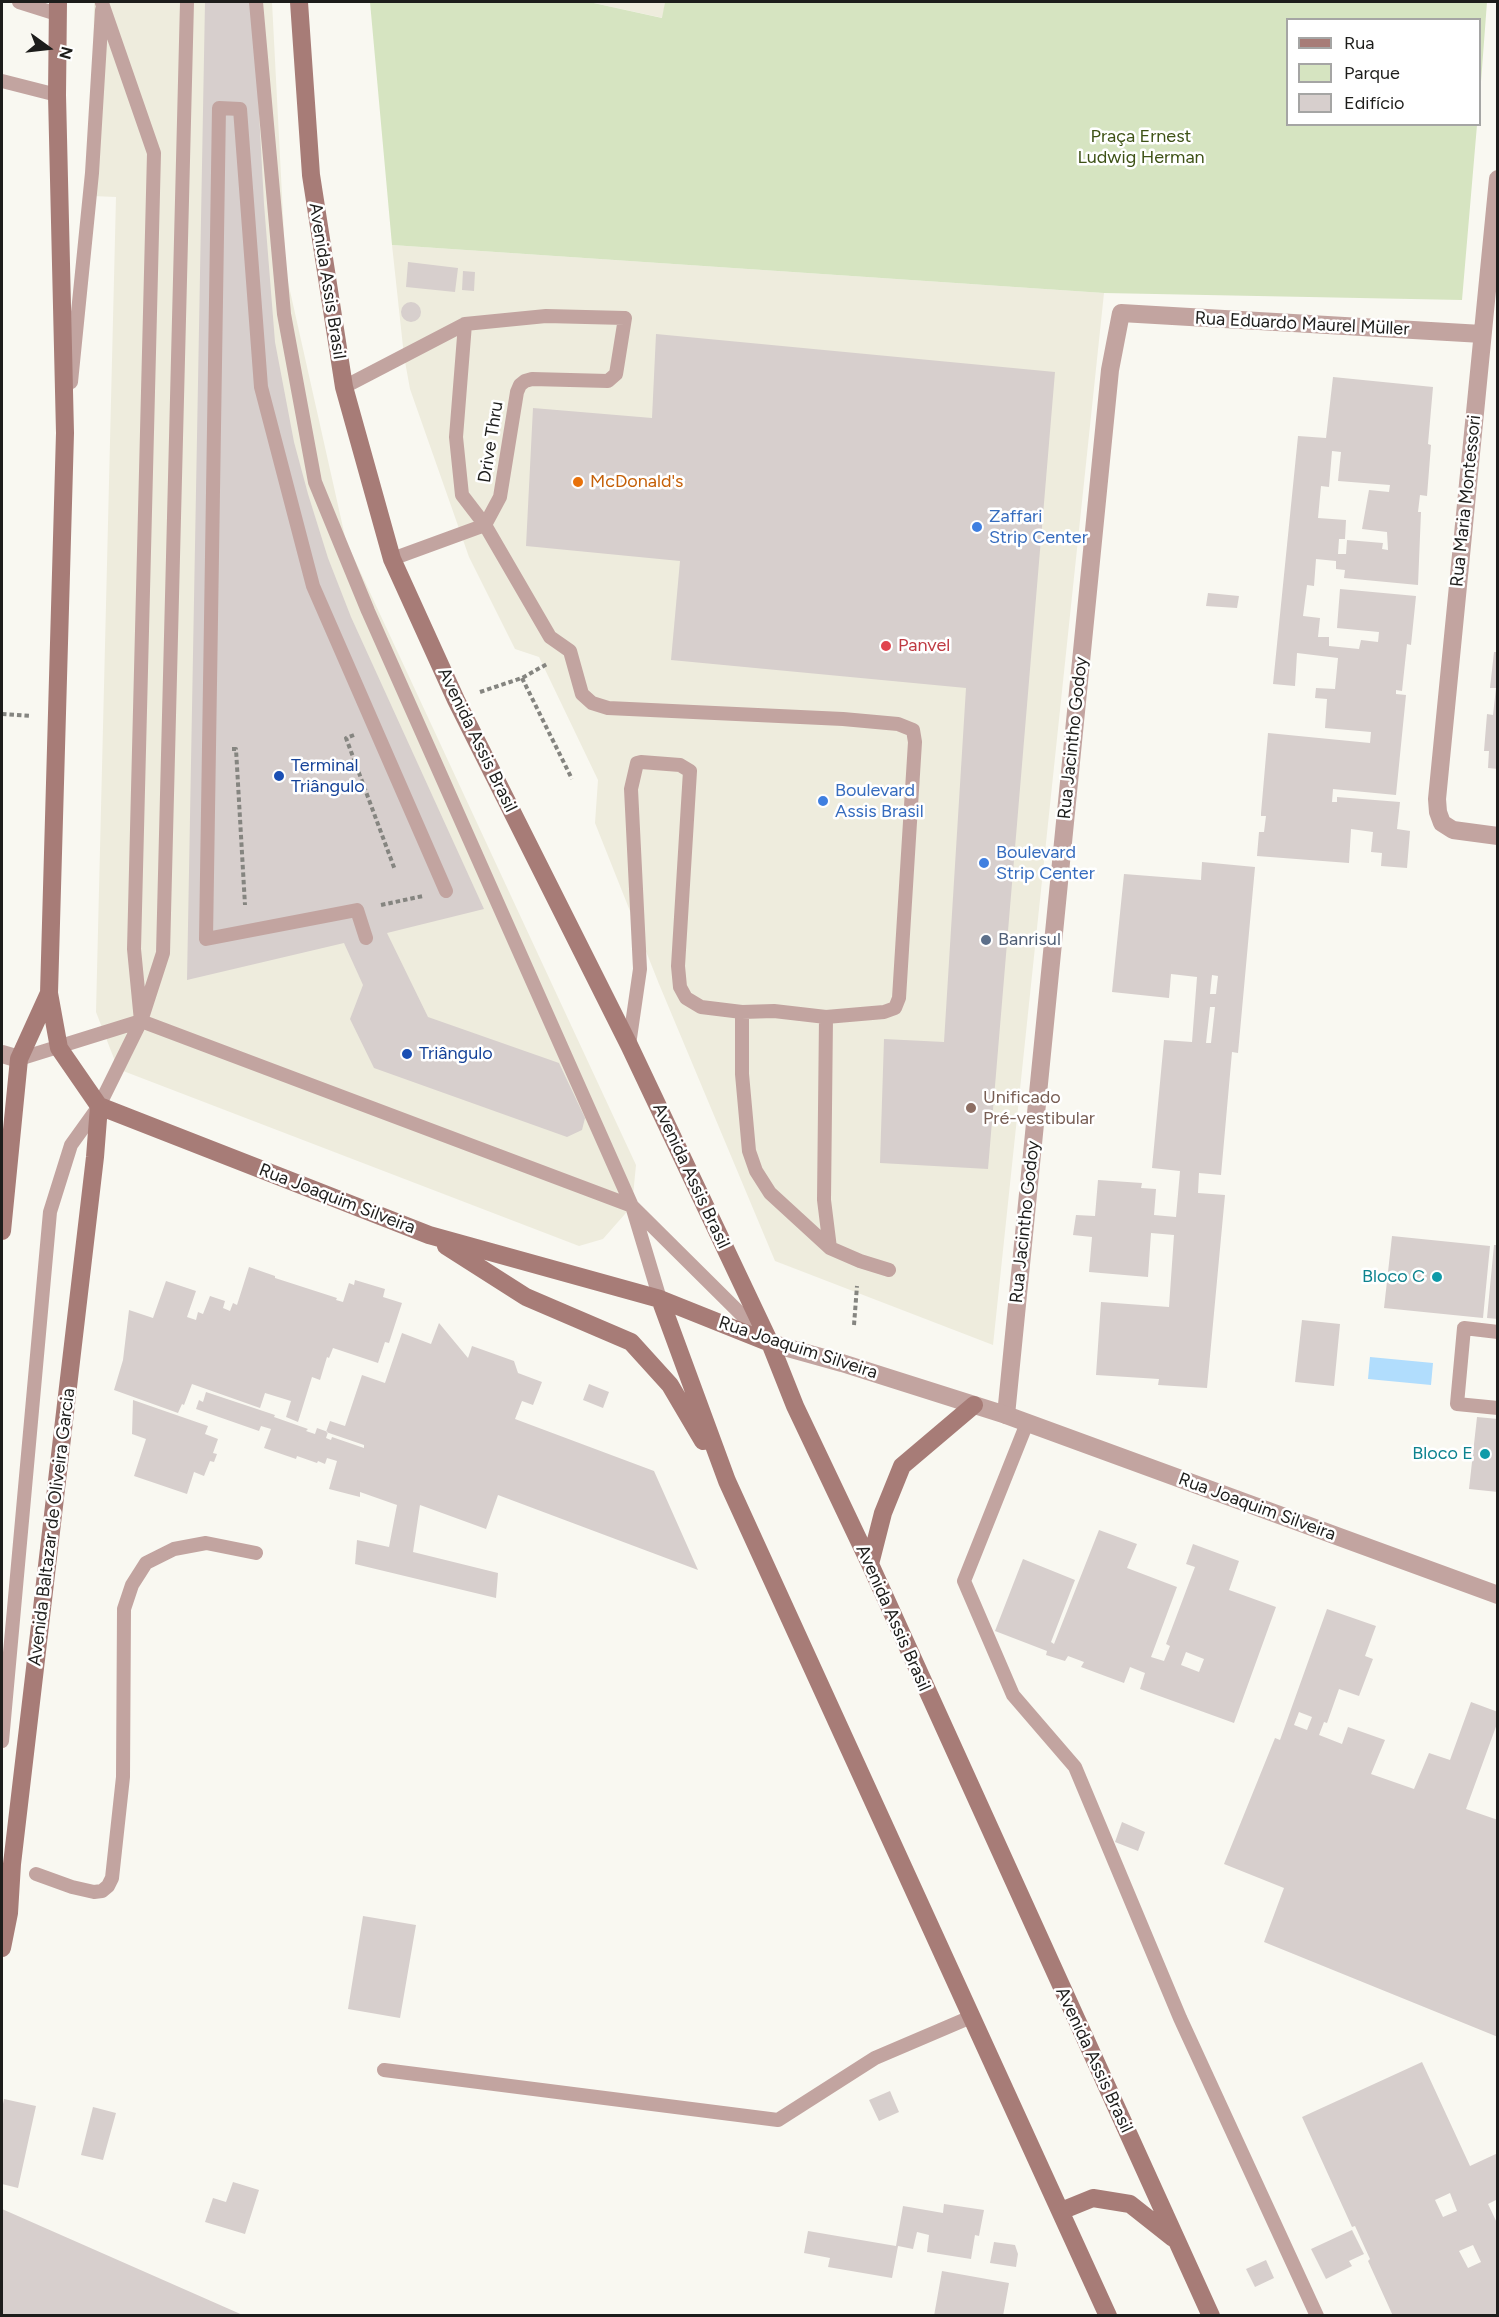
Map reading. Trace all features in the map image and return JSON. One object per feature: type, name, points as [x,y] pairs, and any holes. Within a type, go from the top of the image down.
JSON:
[{"type":"main road","name":"Avenida Assis Brasil","points":[[299,2],[311,175],[344,387],[392,559],[456,700],[629,1045],[770,1343],[795,1406],[870,1564],[1211,2316]]},
{"type":"main road","points":[[57,8],[65,433],[49,993],[59,1048],[99,1106]]},
{"type":"main road","points":[[2,1231],[10,1057],[49,993]]},
{"type":"main road","name":"Rua Joaquim Silveira","points":[[99,1106],[429,1235],[660,1299],[770,1343]]},
{"type":"main road","name":"Avenida Baltazar de Oliveira Garcia","points":[[2,1948],[9,1913],[7,1863],[95,1157],[99,1106]]},
{"type":"main road","points":[[429,1235],[526,1297],[631,1342],[670,1385],[727,1481]]},
{"type":"main road","points":[[660,1299],[727,1481],[1108,2316]]},
{"type":"main road","points":[[870,1564],[883,1513],[902,1466],[974,1405]]},
{"type":"main road","points":[[1061,2211],[1093,2198],[1130,2204],[1177,2240]]},
{"type":"street","name":"Rua Maria Montessori","points":[[1497,179],[1437,799],[1442,823],[1453,830],[1497,836]]},
{"type":"street","name":"Rua Eduardo Maurel Müller","points":[[1121,313],[1482,334]]},
{"type":"street","name":"Rua Jacintho Godoy","points":[[1006,1415],[1110,370],[1121,313]]},
{"type":"street","name":"Rua Joaquim Silveira","points":[[770,1343],[842,1363],[1006,1415],[1497,1595]]},
{"type":"lane","points":[[19,2],[57,8]]},
{"type":"lane","points":[[102,2],[154,153],[134,949],[141,1021]]},
{"type":"lane","points":[[65,433],[92,173],[102,2]]},
{"type":"lane","points":[[2,1741],[50,1212],[72,1145],[99,1106],[141,1021],[163,953],[187,2]]},
{"type":"lane","points":[[256,2],[284,314],[315,482],[368,611],[632,1206],[660,1299]]},
{"type":"lane","points":[[2,81],[57,95]]},
{"type":"lane","points":[[366,938],[357,910],[206,939],[219,108],[240,109],[261,387],[313,586],[446,891]]},
{"type":"lane","name":"Drive Thru","points":[[465,324],[546,316],[625,318],[617,368],[612,379],[603,382],[532,379],[520,385],[500,497],[485,525]]},
{"type":"lane","points":[[344,387],[465,324]]},
{"type":"lane","points":[[465,324],[456,437],[462,495],[485,525],[550,637],[570,651],[582,693],[592,703],[608,708],[768,714],[898,724],[913,730],[915,736],[898,1004],[895,1008],[884,1012],[826,1017],[774,1011],[742,1012],[701,1007],[686,998],[680,987],[678,966],[690,771],[681,765],[638,762],[634,768],[631,789],[640,969],[629,1045]]},
{"type":"lane","points":[[392,559],[485,525]]},
{"type":"lane","points":[[742,1012],[742,1074],[749,1151],[756,1171],[770,1193],[830,1248],[889,1270]]},
{"type":"lane","points":[[826,1017],[824,1200],[830,1248]]},
{"type":"lane","points":[[10,1057],[59,1048],[141,1021],[632,1206],[770,1343]]},
{"type":"lane","points":[[1497,1332],[1464,1328],[1456,1404],[1497,1408]]},
{"type":"lane","points":[[1027,1423],[964,1581],[1013,1695],[1075,1767],[1180,2018],[1317,2316]]},
{"type":"lane","points":[[36,1874],[94,1892],[102,1891],[112,1878],[123,1777],[124,1609],[132,1585],[146,1563],[174,1549],[206,1543],[256,1553]]},
{"type":"lane","points":[[2,1883],[7,1863]]},
{"type":"lane","points":[[384,2070],[778,2120],[875,2058],[971,2016]]},
{"type":"path","points":[[456,700],[522,678],[572,779]]},
{"type":"path","points":[[374,727],[346,738],[395,870]]},
{"type":"path","points":[[208,750],[236,749],[244,905]]},
{"type":"path","points":[[357,910],[446,891]]},
{"type":"path","points":[[854,1324],[860,1261]]},
{"type":"shaded area","name":"Terminal Triângulo","points":[[94,2],[272,2],[286,273],[346,541],[636,1165],[632,1206],[603,1239],[579,1246],[118,1069],[96,1012],[116,197],[92,196]]},
{"type":"shaded area","points":[[589,2],[665,2],[663,18]]},
{"type":"shaded area","name":"Boulevard Assis Brasil","points":[[392,245],[1104,293],[993,1345],[775,1261],[659,984],[595,823],[598,780],[539,657],[515,649],[469,557],[410,389],[404,356]]},
{"type":"green space","name":"Praça Ernest Ludwig Herman","points":[[370,2],[589,2],[662,18],[665,2],[1487,2],[1481,82],[1481,18],[1286,18],[1286,126],[1477,126],[1462,300],[1104,293],[392,245]]},
{"type":"water","points":[[1370,1357],[1433,1363],[1431,1385],[1368,1379]]},
{"type":"building","points":[[205,2],[253,2],[264,204],[275,342],[294,442],[308,494],[328,558],[351,617],[484,909],[387,933],[428,1017],[559,1063],[585,1118],[582,1130],[567,1137],[374,1068],[350,1019],[363,985],[344,943],[187,980]]},
{"type":"building","points":[[408,262],[458,268],[455,292],[406,287]]},
{"type":"building","points":[[463,271],[475,272],[474,291],[462,290]]},
{"type":"building","points":[[411,302],[418,305],[421,312],[418,319],[411,322],[404,319],[401,312],[404,305]]},
{"type":"building","name":"Boulevard Strip Center","points":[[656,334],[1055,372],[988,1169],[880,1163],[884,1039],[944,1042],[966,688],[671,660],[680,561],[526,546],[533,408],[652,418]]},
{"type":"building","points":[[1333,377],[1433,387],[1428,444],[1431,445],[1427,496],[1420,495],[1418,512],[1421,512],[1418,585],[1344,578],[1345,570],[1336,569],[1336,561],[1316,559],[1314,586],[1307,585],[1303,616],[1320,618],[1318,637],[1329,637],[1329,646],[1359,649],[1361,640],[1378,642],[1379,632],[1337,628],[1340,589],[1416,596],[1411,645],[1407,644],[1402,691],[1396,690],[1396,694],[1406,695],[1396,795],[1333,789],[1332,802],[1337,802],[1337,797],[1400,802],[1397,829],[1410,831],[1407,868],[1381,866],[1382,853],[1371,852],[1373,832],[1351,829],[1349,863],[1257,856],[1259,832],[1264,832],[1266,816],[1261,816],[1261,813],[1268,733],[1370,743],[1371,732],[1325,728],[1327,699],[1315,698],[1316,688],[1335,689],[1338,658],[1297,653],[1295,686],[1273,684],[1298,436],[1326,438]],"holes":[[[1332,451],[1341,452],[1338,481],[1390,485],[1389,492],[1369,490],[1362,529],[1387,532],[1388,550],[1382,549],[1383,543],[1347,540],[1346,554],[1338,554],[1339,539],[1345,539],[1346,520],[1318,518],[1321,486],[1329,487]]]},
{"type":"building","points":[[1208,593],[1239,596],[1237,608],[1206,606]]},
{"type":"building","points":[[1494,652],[1498,652],[1498,769],[1488,768],[1489,751],[1484,751],[1487,714],[1493,715],[1496,688],[1490,688]]},
{"type":"building","points":[[1202,862],[1255,867],[1238,1053],[1232,1052],[1221,1175],[1199,1173],[1198,1193],[1225,1195],[1207,1388],[1158,1385],[1159,1379],[1096,1375],[1101,1302],[1169,1307],[1174,1235],[1151,1233],[1148,1277],[1089,1272],[1092,1237],[1073,1235],[1076,1215],[1095,1216],[1098,1180],[1142,1183],[1141,1188],[1156,1189],[1154,1215],[1176,1217],[1180,1171],[1152,1168],[1164,1040],[1192,1042],[1197,977],[1171,974],[1169,998],[1112,992],[1124,874],[1201,880]],"holes":[[[1212,975],[1218,976],[1216,994],[1210,994]],[[1210,1007],[1215,1007],[1211,1043],[1206,1043]]]},
{"type":"building","name":"Bloco C","points":[[1392,1236],[1490,1246],[1483,1318],[1384,1308]]},
{"type":"building","points":[[1494,1245],[1498,1245],[1498,1319],[1487,1318]]},
{"type":"building","points":[[249,1267],[343,1302],[349,1283],[354,1285],[355,1280],[385,1289],[383,1297],[402,1303],[389,1343],[385,1342],[378,1363],[333,1348],[329,1358],[327,1357],[320,1380],[312,1377],[298,1422],[286,1417],[291,1401],[265,1393],[260,1408],[192,1384],[184,1405],[182,1404],[178,1413],[114,1390],[123,1360],[129,1310],[153,1318],[166,1281],[196,1291],[187,1317],[196,1320],[198,1312],[203,1314],[210,1296],[225,1301],[223,1308],[230,1311],[233,1303],[237,1305]]},
{"type":"building","points":[[1302,1320],[1340,1324],[1334,1386],[1295,1382]]},
{"type":"building","points":[[439,1323],[468,1358],[472,1346],[514,1361],[518,1373],[542,1382],[533,1405],[522,1401],[515,1419],[654,1471],[698,1570],[498,1495],[486,1529],[420,1505],[413,1552],[498,1573],[496,1598],[355,1564],[357,1540],[389,1547],[397,1505],[360,1492],[360,1497],[329,1489],[337,1461],[327,1458],[325,1464],[318,1461],[317,1463],[297,1456],[296,1459],[264,1448],[271,1429],[261,1426],[259,1431],[196,1409],[199,1400],[203,1402],[206,1392],[275,1415],[274,1417],[308,1429],[306,1431],[315,1434],[317,1428],[326,1431],[330,1421],[345,1426],[362,1375],[385,1383],[402,1333],[431,1344]],"holes":[[[328,1433],[364,1445],[364,1448],[332,1437],[331,1440],[326,1438]]]},
{"type":"building","points":[[589,1384],[609,1392],[603,1408],[583,1400]]},
{"type":"building","points":[[133,1400],[208,1426],[205,1434],[218,1439],[213,1453],[217,1454],[214,1462],[210,1461],[204,1476],[194,1472],[187,1494],[134,1476],[146,1439],[132,1434]]},
{"type":"building","name":"Bloco E","points":[[1477,1417],[1498,1419],[1498,1492],[1469,1489]]},
{"type":"building","points":[[1099,1530],[1137,1544],[1127,1568],[1177,1587],[1151,1657],[1164,1661],[1170,1646],[1166,1644],[1195,1567],[1186,1564],[1193,1544],[1239,1561],[1229,1590],[1276,1607],[1234,1723],[1140,1689],[1145,1673],[1130,1667],[1124,1683],[1081,1667],[1084,1662],[1068,1656],[1065,1661],[1046,1655],[1047,1651],[995,1631],[1023,1559],[1075,1580],[1051,1642],[1054,1644]],"holes":[[[1186,1652],[1204,1659],[1199,1672],[1181,1665]]]},
{"type":"building","points":[[1327,1609],[1376,1626],[1365,1656],[1373,1659],[1359,1696],[1339,1689],[1327,1723],[1324,1722],[1319,1735],[1342,1744],[1348,1727],[1385,1740],[1371,1774],[1414,1789],[1429,1753],[1450,1760],[1471,1702],[1498,1712],[1498,1721],[1466,1809],[1498,1820],[1498,2037],[1264,1942],[1284,1888],[1224,1864],[1275,1738],[1280,1740]],"holes":[[[1299,1712],[1312,1717],[1307,1730],[1294,1725]]]},
{"type":"building","points":[[1122,1822],[1145,1832],[1138,1851],[1115,1842]]},
{"type":"building","points":[[363,1916],[416,1925],[400,2018],[348,2009]]},
{"type":"building","points":[[1422,2062],[1470,2166],[1498,2153],[1498,2199],[1488,2204],[1498,2225],[1498,2316],[1393,2316],[1355,2226],[1352,2227],[1302,2117]],"holes":[[[1450,2193],[1457,2211],[1443,2217],[1435,2200]],[[1473,2245],[1481,2262],[1468,2268],[1459,2251]]]},
{"type":"building","points":[[890,2091],[899,2112],[879,2121],[869,2100]]},
{"type":"building","points":[[4,2099],[36,2106],[18,2188],[2,2184]]},
{"type":"building","points":[[93,2107],[116,2113],[103,2160],[81,2155]]},
{"type":"building","points":[[233,2182],[259,2190],[245,2234],[205,2222],[213,2198],[226,2202]]},
{"type":"building","points":[[944,2204],[984,2210],[979,2236],[975,2235],[971,2259],[927,2252],[929,2235],[917,2232],[913,2249],[898,2246],[892,2278],[828,2267],[830,2258],[804,2253],[808,2231],[896,2246],[903,2206],[943,2213]]},
{"type":"building","points":[[2,2209],[245,2316],[2,2316]]},
{"type":"building","points":[[1352,2230],[1364,2254],[1349,2261],[1352,2266],[1326,2279],[1311,2249]]},
{"type":"building","points":[[994,2242],[1015,2245],[1018,2254],[1016,2267],[990,2263]]},
{"type":"building","points":[[1266,2260],[1274,2278],[1255,2287],[1246,2269]]},
{"type":"building","points":[[942,2271],[1009,2283],[1003,2316],[934,2316]]},
{"type":"place","name":"McDonald's","points":[[578,482]]},
{"type":"place","name":"Zaffari Strip Center","points":[[977,527]]},
{"type":"place","name":"Panvel","points":[[886,646]]},
{"type":"place","name":"Terminal Triângulo","points":[[279,776]]},
{"type":"place","name":"Boulevard Assis Brasil","points":[[823,801]]},
{"type":"place","name":"Boulevard Strip Center","points":[[984,863]]},
{"type":"place","name":"Banrisul","points":[[986,940]]},
{"type":"place","name":"Triângulo","points":[[407,1054]]},
{"type":"place","name":"Unificado Pré-vestibular","points":[[971,1108]]},
{"type":"place","name":"Bloco C","points":[[1437,1277]]},
{"type":"place","name":"Bloco E","points":[[1485,1454]]}]
